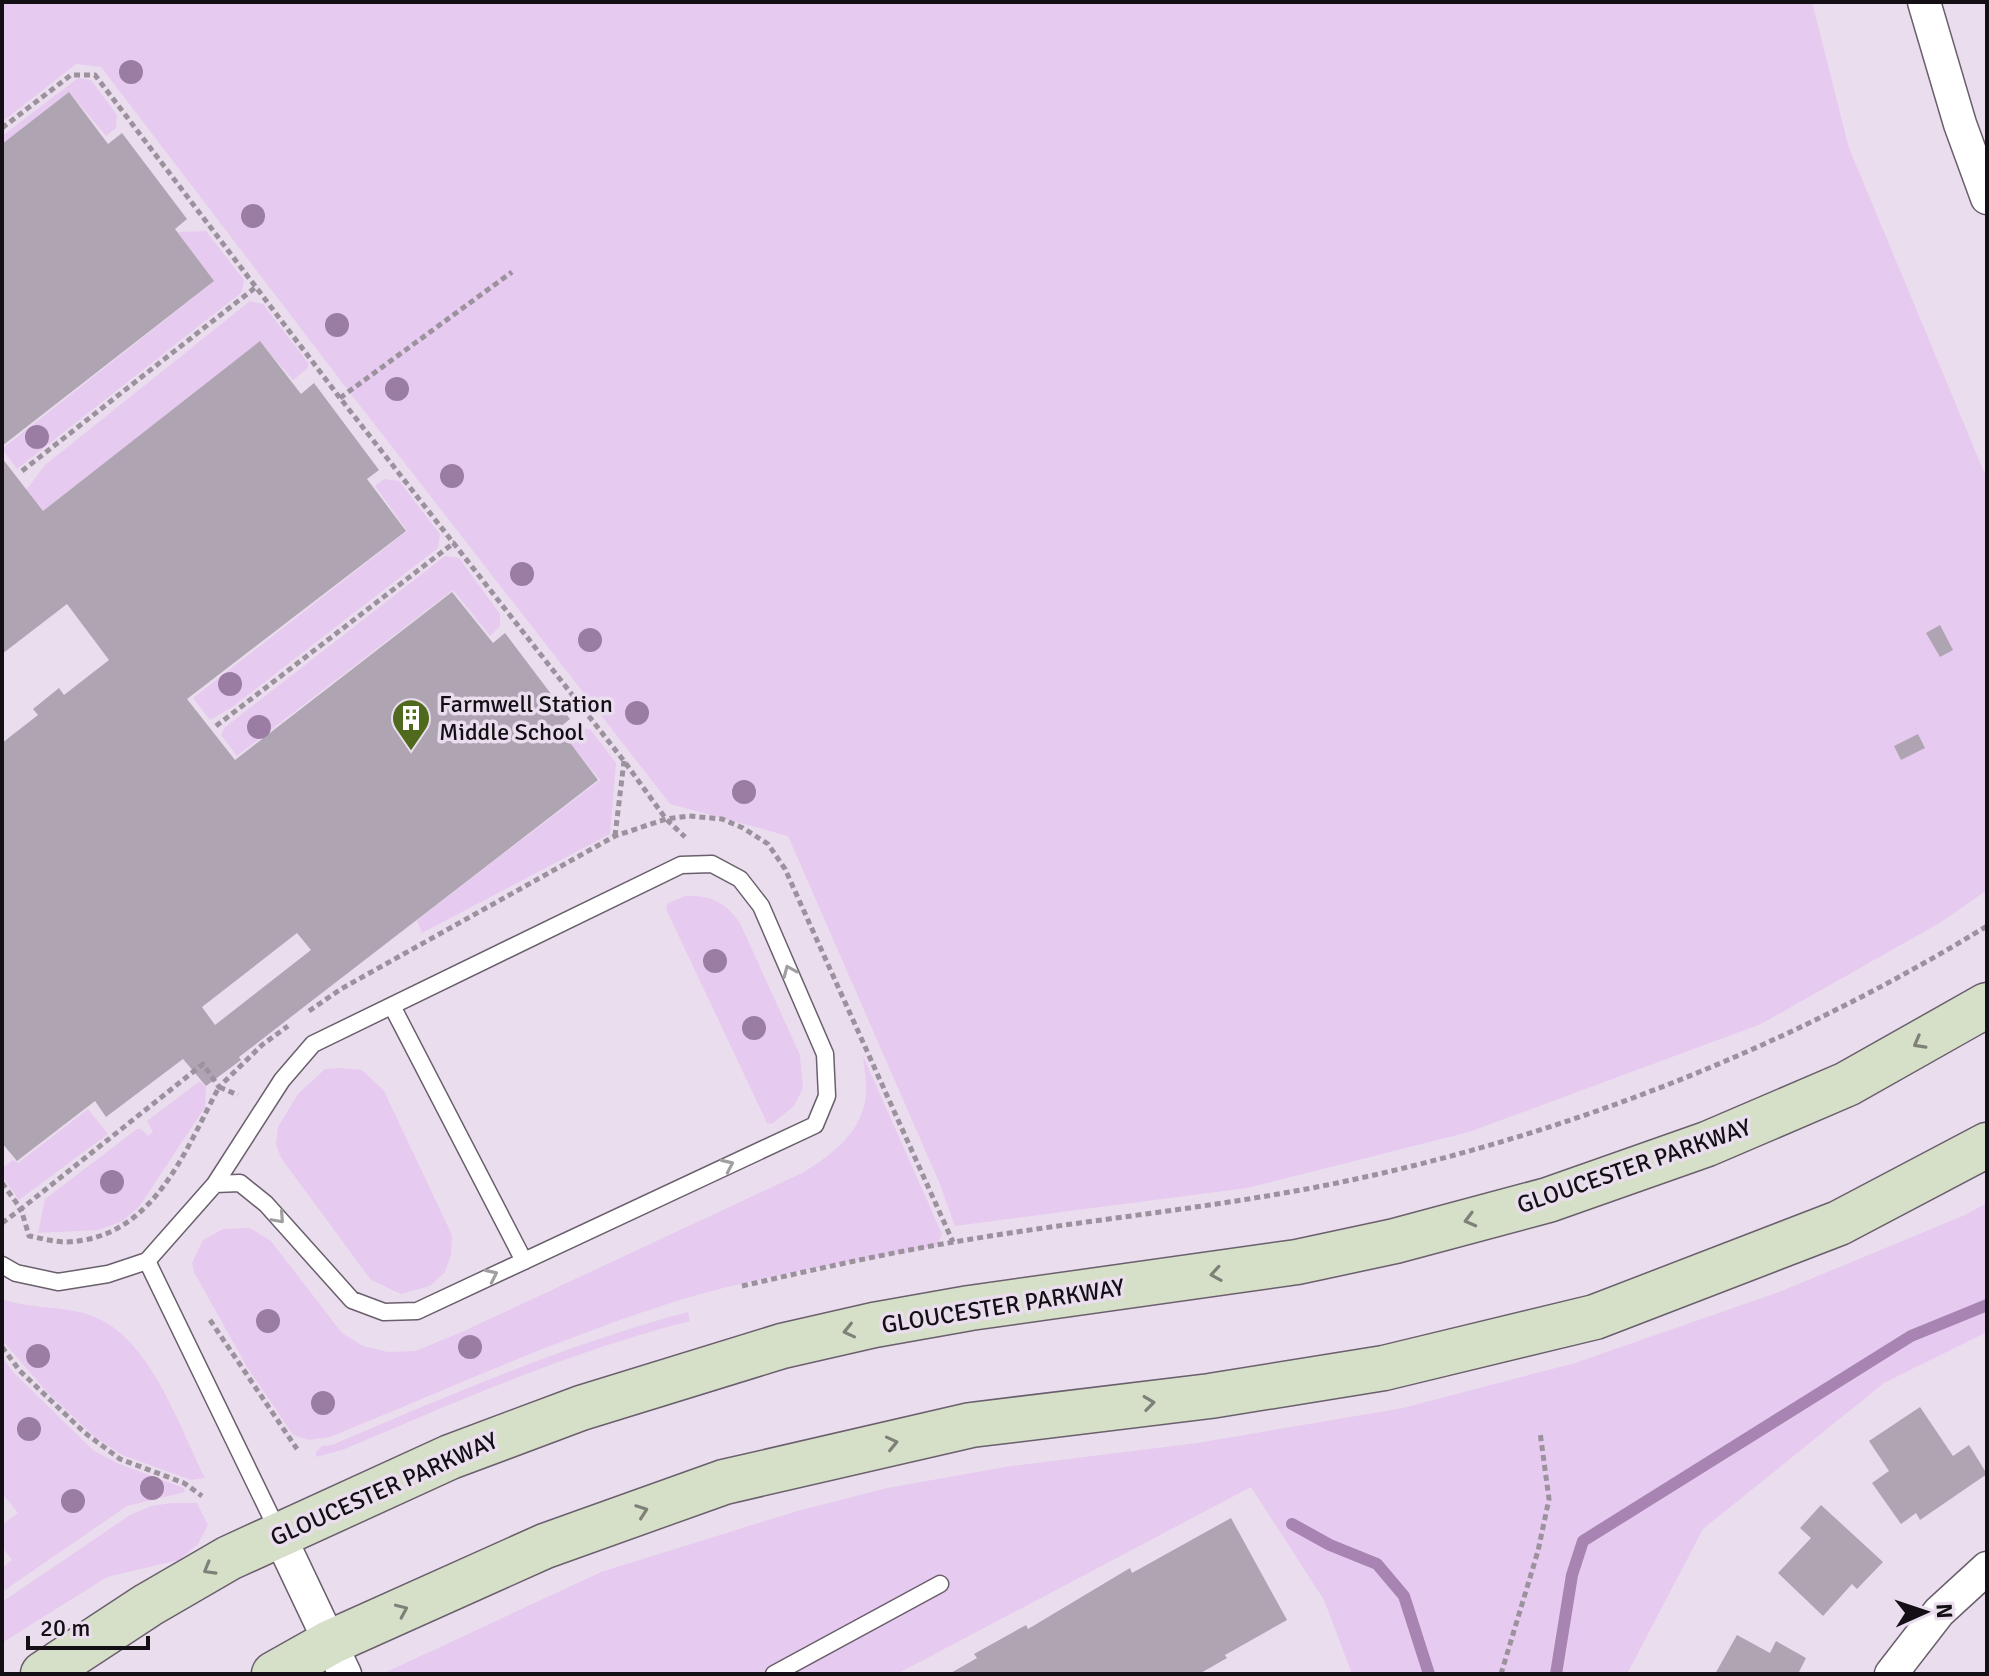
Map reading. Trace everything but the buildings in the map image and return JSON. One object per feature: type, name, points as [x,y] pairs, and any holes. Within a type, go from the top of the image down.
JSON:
[{"type":"main road","name":"GLOUCESTER PARKWAY","points":[[43,1674],[148,1605],[229,1558],[450,1457],[581,1408],[782,1346],[970,1308],[1297,1262],[1395,1241],[1548,1200],[1707,1144],[1847,1084],[1987,1005]]},
{"type":"main road","points":[[274,1674],[338,1658],[545,1546],[724,1482],[971,1425],[1210,1396],[1384,1368],[1595,1317],[1839,1223],[1987,1145]]},
{"type":"street","points":[[1924,2],[1960,124],[1987,198]]},
{"type":"street","points":[[279,1535],[338,1658]]},
{"type":"street","points":[[1891,1674],[1939,1612],[1987,1568]]},
{"type":"lane","points":[[2,1265],[16,1273],[58,1282],[108,1274],[147,1261],[215,1184],[282,1080],[313,1044],[681,865],[712,864],[740,879],[761,906],[825,1054],[827,1096],[815,1125],[417,1311],[384,1312],[352,1300],[266,1204],[240,1183],[215,1184]]},
{"type":"lane","points":[[392,1006],[524,1261]]},
{"type":"lane","points":[[147,1261],[279,1535]]},
{"type":"lane","points":[[774,1674],[940,1584]]},
{"type":"path","points":[[2,128],[71,75],[95,75],[666,819],[712,864]]},
{"type":"path","points":[[340,398],[512,272]]},
{"type":"path","points":[[22,471],[256,287]]},
{"type":"path","points":[[216,726],[455,542]]},
{"type":"path","points":[[615,836],[624,761]]},
{"type":"path","points":[[742,1286],[953,1242],[1188,1209],[1337,1183],[1540,1131],[1641,1094],[1783,1034],[1923,965],[1987,926]]},
{"type":"path","points":[[2,1223],[21,1209],[29,1236],[65,1242],[112,1233],[138,1217],[172,1176],[219,1087],[265,1106]]},
{"type":"path","points":[[204,1306],[297,1449]]},
{"type":"path","points":[[2,1347],[20,1371],[85,1433],[120,1459],[184,1483],[202,1496]]},
{"type":"path","points":[[1501,1674],[1538,1551],[1549,1499],[1540,1432]]},
{"type":"shaded area","points":[[2,2],[1812,2],[1849,148],[1987,479],[1987,890],[1943,921],[1761,1024],[1469,1132],[1247,1188],[955,1226],[939,1182],[788,836],[670,804],[101,67],[76,64],[2,122]]},
{"type":"shaded area","points":[[78,78],[91,80],[117,115],[116,128],[106,136],[69,92],[2,144],[2,136]]},
{"type":"shaded area","points":[[206,231],[244,280],[242,292],[17,469],[2,449],[213,282],[178,232]]},
{"type":"shaded area","points":[[250,301],[263,304],[309,364],[307,369],[293,380],[260,342],[43,511],[26,490],[45,465]]},
{"type":"shaded area","points":[[384,479],[399,481],[440,534],[438,548],[231,708],[210,720],[193,698],[407,531],[375,486]]},
{"type":"shaded area","points":[[445,556],[459,558],[500,614],[500,626],[490,636],[453,590],[237,756],[221,735],[224,728]]},
{"type":"shaded area","points":[[575,728],[590,729],[616,763],[610,834],[422,933],[417,920],[600,780],[565,737]]},
{"type":"shaded area","points":[[685,896],[717,901],[740,923],[800,1055],[803,1088],[794,1106],[772,1124],[767,1123],[666,909],[668,903]]},
{"type":"shaded area","points":[[863,1056],[942,1234],[937,1246],[780,1275],[687,1298],[552,1346],[330,1437],[309,1440],[293,1435],[247,1367],[194,1272],[192,1263],[203,1240],[223,1229],[250,1228],[271,1241],[342,1333],[363,1346],[388,1352],[415,1351],[464,1331],[815,1165],[844,1141],[859,1120],[866,1095]]},
{"type":"shaded area","points":[[325,1069],[362,1070],[384,1091],[452,1235],[451,1254],[445,1272],[430,1286],[401,1294],[371,1280],[281,1158],[276,1144],[278,1127],[298,1094]]},
{"type":"shaded area","points":[[200,1081],[206,1087],[205,1107],[139,1207],[122,1221],[99,1230],[38,1233],[45,1199],[137,1129],[148,1136],[153,1132],[147,1121]]},
{"type":"shaded area","points":[[88,1109],[108,1134],[19,1200],[2,1176],[2,1168],[13,1160],[18,1163]]},
{"type":"shaded area","points":[[1987,1203],[1987,1332],[1884,1383],[1703,1529],[1627,1674],[1352,1674],[1324,1600],[1251,1487],[897,1674],[382,1674],[601,1572],[797,1511],[887,1488],[1011,1466],[1197,1443],[1403,1408],[1575,1363],[1779,1292]]},
{"type":"shaded area","points":[[2,1299],[81,1313],[112,1327],[130,1343],[160,1385],[205,1478],[191,1480],[122,1455],[95,1437],[46,1391],[2,1340]]},
{"type":"shaded area","points":[[688,1312],[690,1321],[558,1362],[345,1449],[316,1457],[322,1446],[332,1445],[508,1372]]},
{"type":"shaded area","points":[[2,1357],[14,1373],[93,1450],[117,1463],[184,1488],[185,1492],[127,1506],[2,1592],[2,1568],[12,1560],[2,1547],[2,1525],[18,1513],[2,1493]]},
{"type":"shaded area","points":[[197,1503],[208,1525],[198,1544],[179,1560],[107,1577],[2,1643],[2,1602],[130,1515],[151,1506]]},
{"type":"waterway","points":[[1556,1674],[1572,1575],[1583,1541],[1911,1336],[1987,1305]]},
{"type":"waterway","points":[[1292,1524],[1330,1545],[1377,1564],[1404,1596],[1429,1674]]},
{"type":"place","name":"Farmwell Station Middle School","points":[[411,752]]}]
